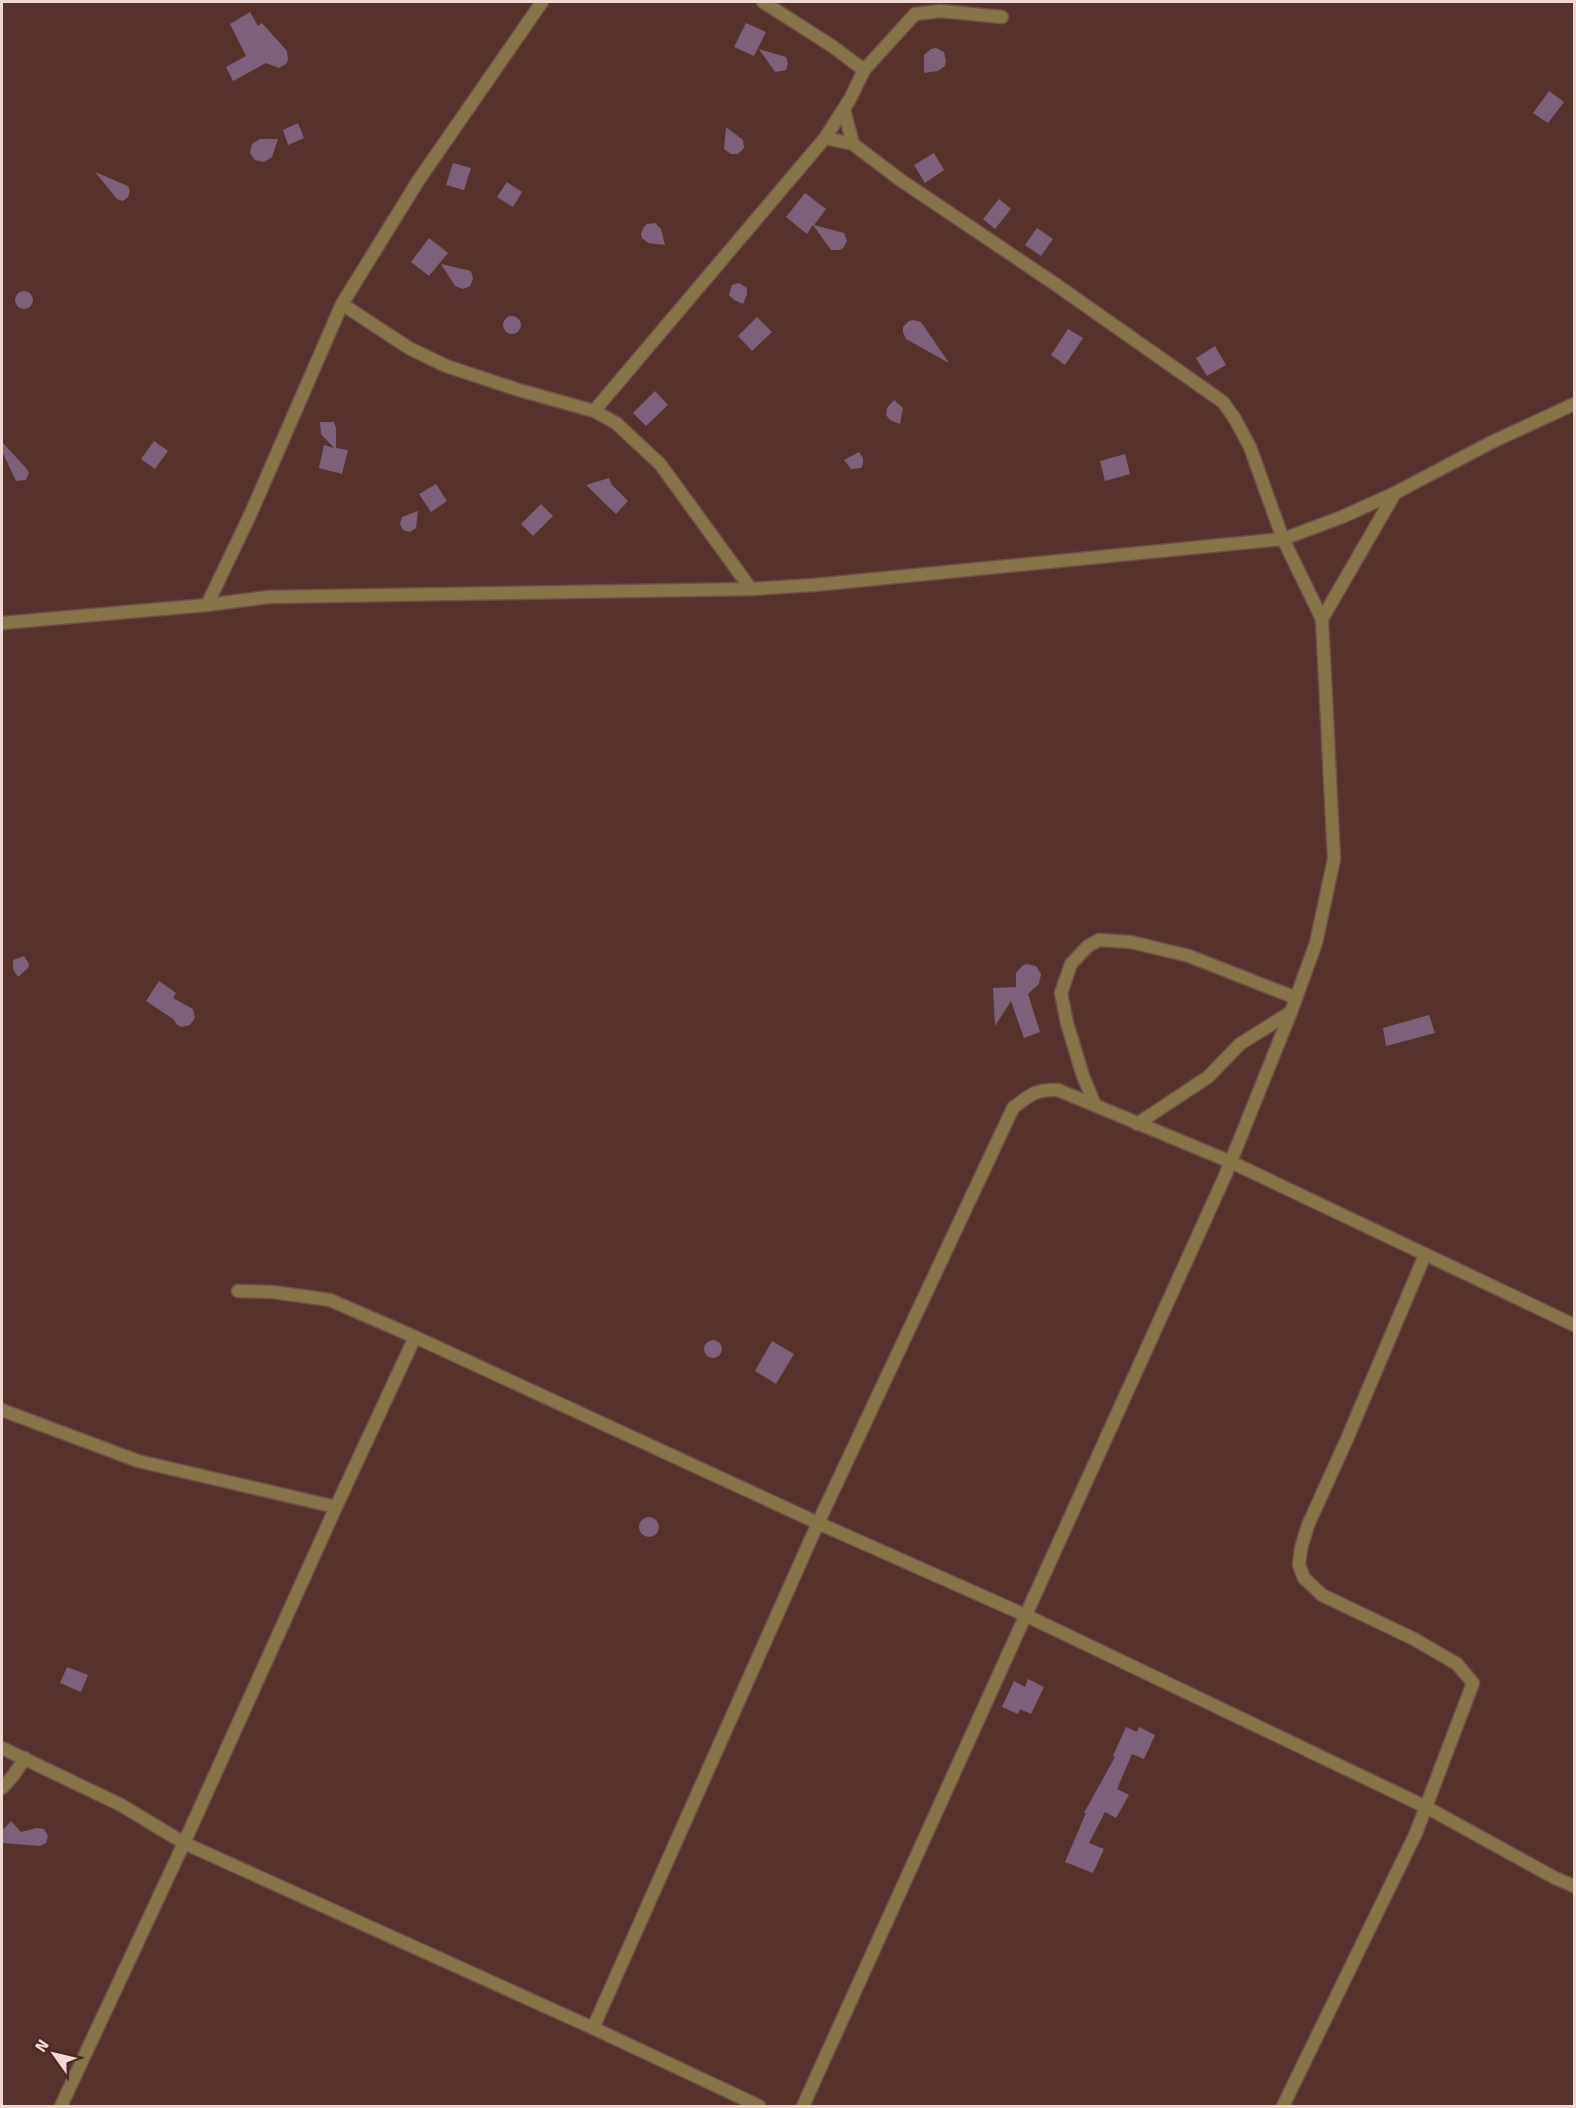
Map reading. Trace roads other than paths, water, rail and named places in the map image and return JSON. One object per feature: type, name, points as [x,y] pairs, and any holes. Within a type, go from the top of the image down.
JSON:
[{"type":"street","points":[[207,605],[251,513],[342,304],[418,181],[542,2]]},
{"type":"street","points":[[763,2],[832,46],[864,70]]},
{"type":"street","points":[[594,411],[825,138],[844,110],[864,70],[915,14],[941,11],[1002,17]]},
{"type":"street","points":[[844,110],[853,144]]},
{"type":"street","points":[[802,2106],[1231,1162],[1316,943],[1334,859],[1322,619],[1283,539],[1250,447],[1223,402],[853,144],[825,138]]},
{"type":"street","points":[[342,304],[409,348],[446,366],[594,411],[616,423],[660,464],[751,589]]},
{"type":"street","points":[[2,622],[207,605],[268,597],[751,589],[826,584],[1283,539],[1342,517],[1395,493],[1492,442],[1575,404]]},
{"type":"street","points":[[1322,619],[1395,493]]},
{"type":"street","points":[[1095,1105],[1083,1076],[1067,1023],[1061,993],[1071,964],[1088,946],[1099,939],[1131,942],[1189,956],[1296,998]]},
{"type":"street","points":[[1137,1124],[1208,1077],[1240,1044],[1291,1012]]},
{"type":"street","points":[[593,2028],[818,1523],[1013,1108],[1030,1095],[1042,1089],[1058,1090],[1231,1162],[1425,1256],[1575,1325]]},
{"type":"street","points":[[1283,2106],[1404,1858],[1473,1683],[1457,1664],[1414,1639],[1322,1595],[1304,1578],[1299,1565],[1300,1548],[1308,1525],[1425,1256]]},
{"type":"street","points":[[238,1292],[273,1292],[330,1300],[415,1337],[818,1523],[1025,1615],[1426,1807],[1555,1878],[1575,1886]]},
{"type":"street","points":[[61,2106],[415,1337]]},
{"type":"street","points":[[2,1410],[138,1461],[336,1507]]},
{"type":"street","points":[[2,1748],[121,1805],[184,1843],[593,2028],[759,2106]]},
{"type":"street","points":[[2,1788],[25,1758]]}]
